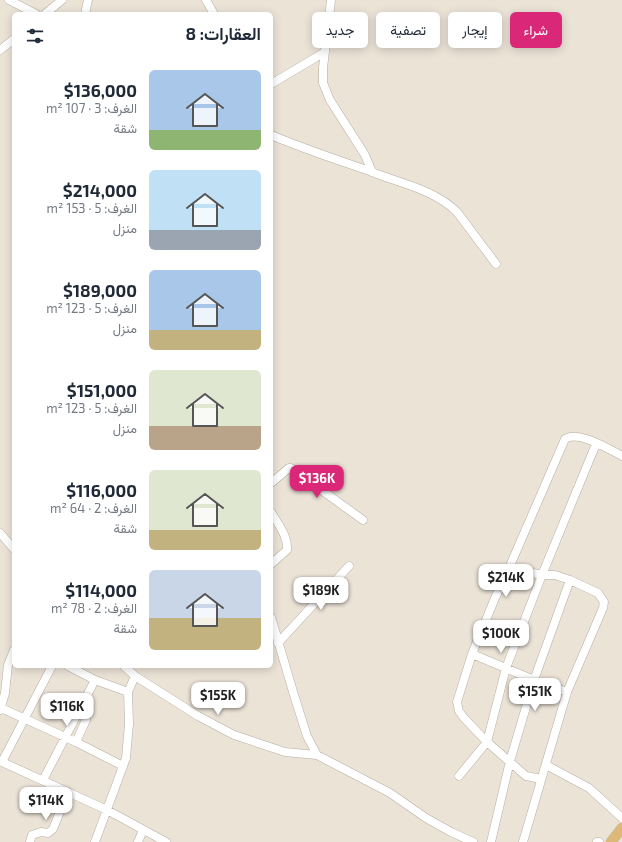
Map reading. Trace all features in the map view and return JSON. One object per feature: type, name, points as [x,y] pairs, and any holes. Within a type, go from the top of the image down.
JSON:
[{"type":"main road","points":[[611,842],[622,828]]},
{"type":"street","points":[[8,0],[32,12]]},
{"type":"street","points":[[47,12],[62,0]]},
{"type":"street","points":[[86,12],[88,0]]},
{"type":"street","points":[[206,0],[213,12]]},
{"type":"street","points":[[331,0],[322,75],[325,89],[365,155],[372,172]]},
{"type":"street","points":[[0,50],[12,41]]},
{"type":"street","points":[[273,83],[325,52]]},
{"type":"street","points":[[273,136],[426,191],[457,212],[496,264]]},
{"type":"street","points":[[541,779],[526,776],[487,742],[464,718],[459,711],[456,702],[472,654],[495,598],[565,439],[571,436],[582,437],[622,456]]},
{"type":"street","points":[[459,776],[487,742],[506,668],[542,575],[596,444]]},
{"type":"street","points":[[273,481],[289,468],[292,468],[363,520]]},
{"type":"street","points":[[273,515],[285,535],[287,550],[273,562]]},
{"type":"street","points":[[0,533],[12,547]]},
{"type":"street","points":[[278,644],[349,566]]},
{"type":"street","points":[[509,568],[542,575],[555,575],[570,580],[598,593],[604,602],[603,608],[567,692],[523,842]]},
{"type":"street","points":[[491,842],[510,761],[534,680],[570,580]]},
{"type":"street","points":[[273,625],[307,736],[317,755]]},
{"type":"street","points":[[472,654],[567,692]]},
{"type":"street","points":[[12,655],[8,665],[6,693],[0,709],[76,742],[123,766]]},
{"type":"street","points":[[51,668],[1,762],[107,810],[166,842]]},
{"type":"street","points":[[72,668],[96,680],[128,692]]},
{"type":"street","points":[[126,668],[135,676],[198,716],[234,735],[285,752],[317,755],[390,793],[426,818],[473,842]]},
{"type":"street","points":[[95,842],[123,766],[127,749],[129,724],[128,692],[135,676]]},
{"type":"street","points":[[43,780],[96,680]]},
{"type":"street","points":[[76,742],[86,720],[84,716],[78,713]]},
{"type":"street","points":[[546,765],[589,788],[622,818]]},
{"type":"street","points":[[30,842],[32,835],[35,833],[48,833],[53,829],[68,792]]},
{"type":"street","points":[[138,842],[143,830]]}]
